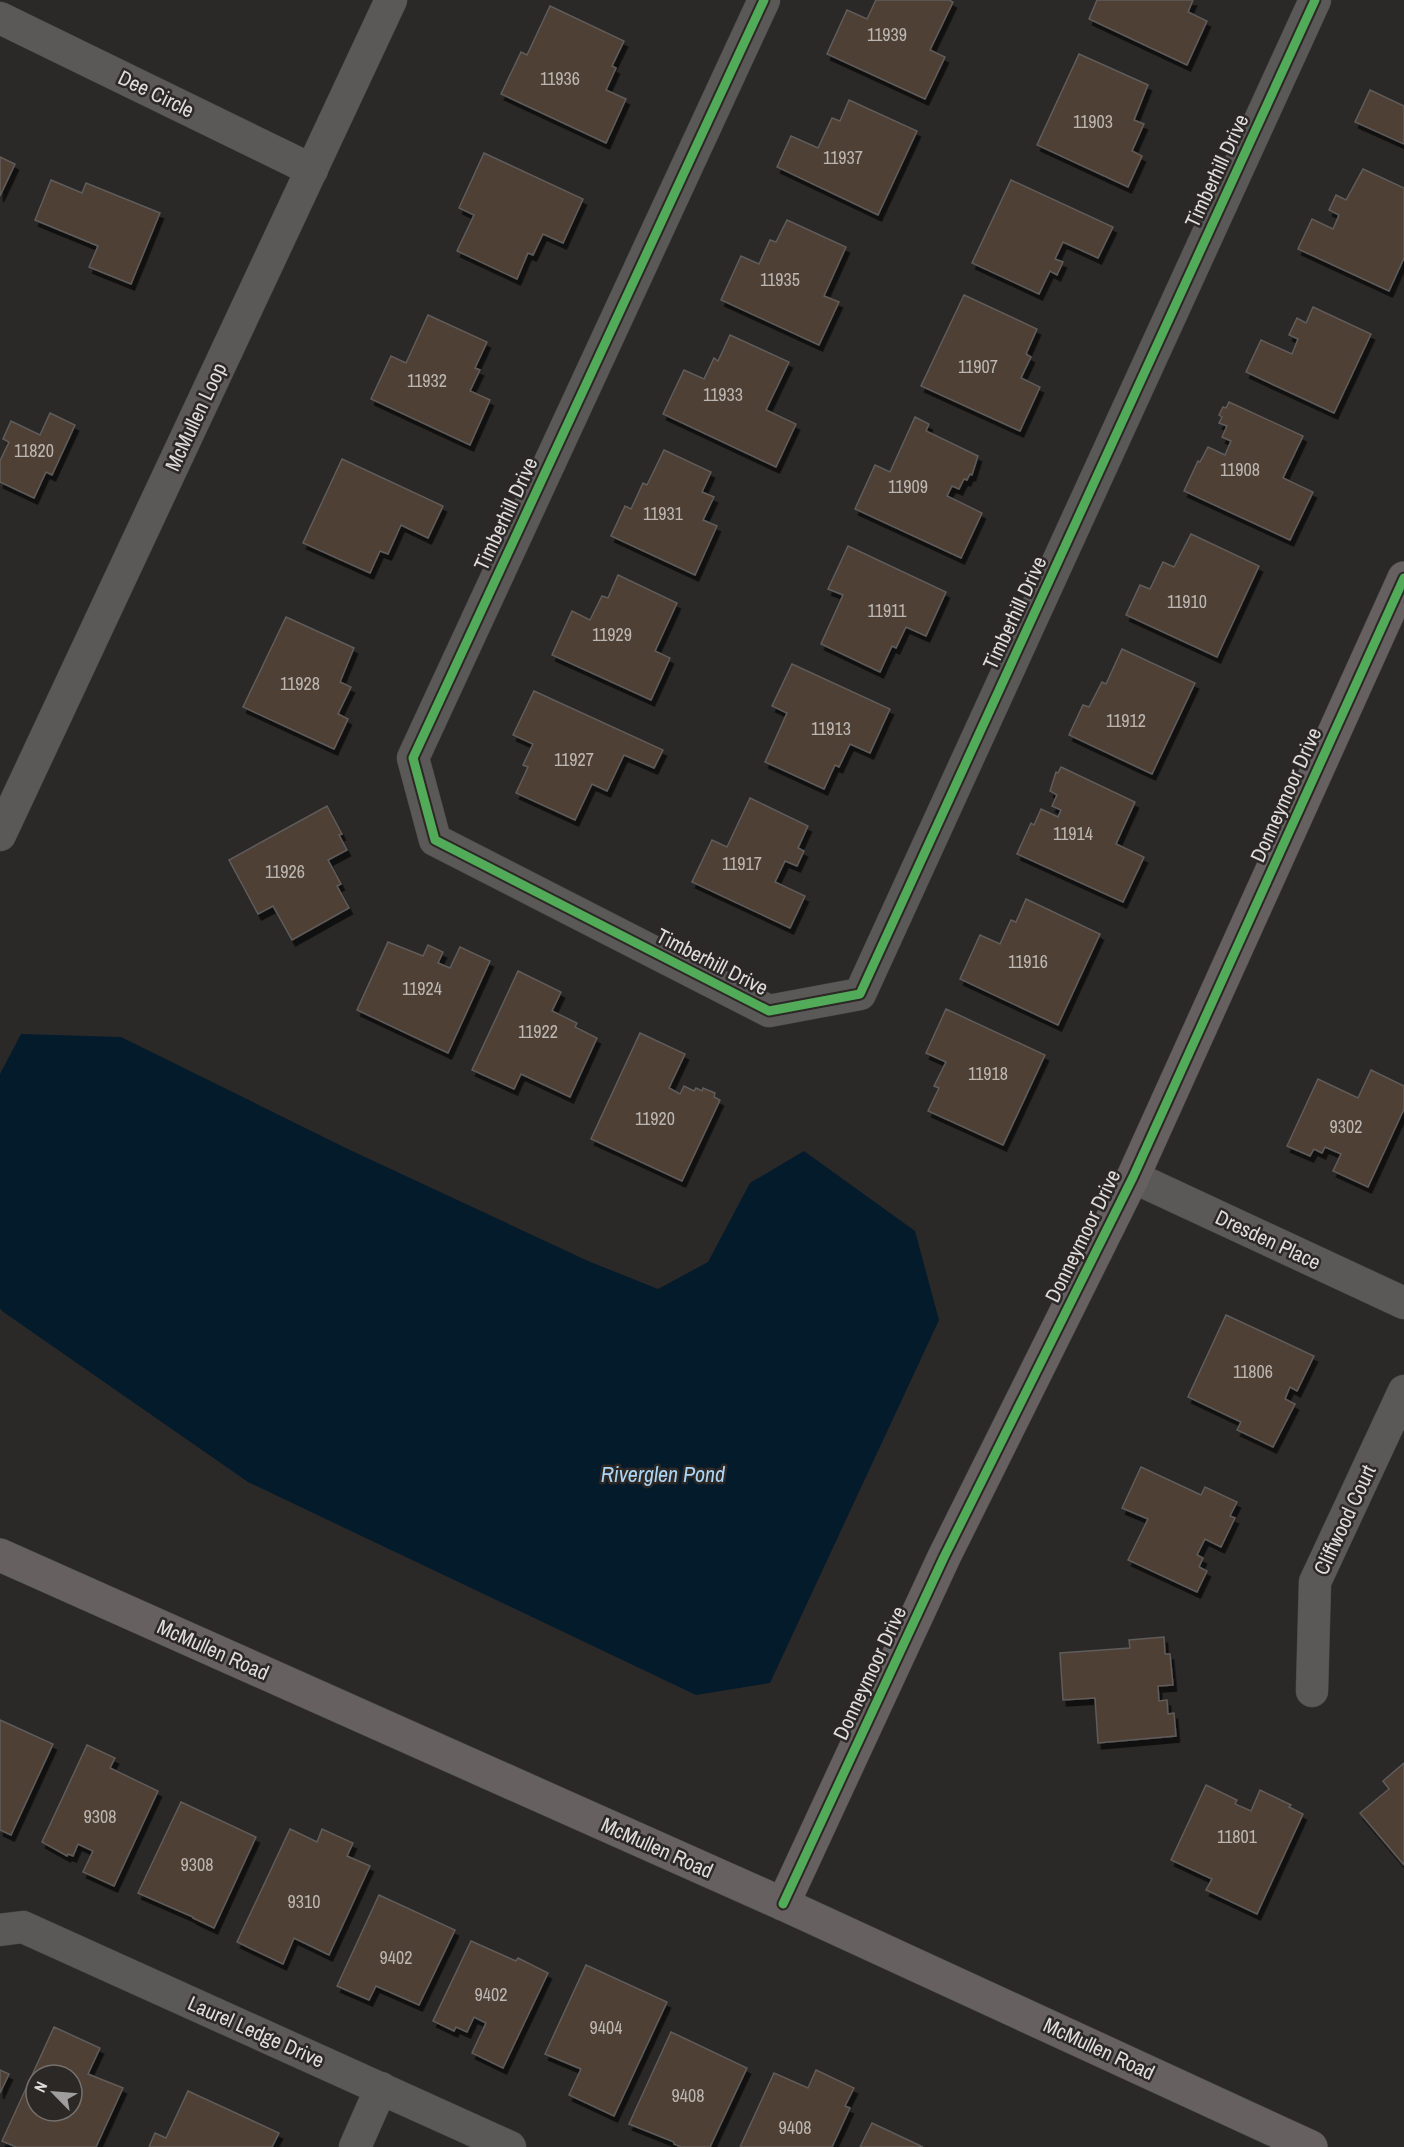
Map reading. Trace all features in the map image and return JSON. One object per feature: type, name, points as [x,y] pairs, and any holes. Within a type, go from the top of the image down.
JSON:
[{"type":"street","name":"McMullen Loop","points":[[0,835],[391,0]]},
{"type":"street","name":"Timberhill Drive","points":[[764,0],[413,758],[435,840],[769,1011],[860,994],[1315,0]]},
{"type":"street","name":"Dee Circle","points":[[0,18],[312,170]]},
{"type":"street","name":"Donneymoor Drive","points":[[783,1904],[944,1557],[1133,1177],[1404,578]]},
{"type":"street","name":"Dresden Place","points":[[1133,1177],[1404,1303]]},
{"type":"street","name":"Cliffwood Court","points":[[1312,1691],[1315,1582],[1404,1391]]},
{"type":"street","name":"McMullen Road","points":[[0,1555],[783,1904],[1311,2147]]},
{"type":"street","name":"Laurel Ledge Drive","points":[[0,1930],[23,1927],[510,2147]]},
{"type":"street","points":[[355,2147],[381,2088]]},
{"type":"water","name":"Riverglen Pond","points":[[21,1034],[121,1037],[350,1150],[588,1261],[658,1289],[708,1262],[750,1183],[804,1151],[915,1231],[939,1320],[770,1683],[696,1695],[248,1482],[2,1311],[0,1308],[0,1074]]},
{"type":"building","points":[[876,0],[949,0],[953,2],[930,50],[945,57],[925,99],[827,54],[847,10],[867,19]]},
{"type":"building","points":[[1097,0],[1193,0],[1188,12],[1207,21],[1187,65],[1089,19]]},
{"type":"building","points":[[550,6],[624,41],[612,66],[616,68],[606,90],[626,99],[606,143],[501,94],[521,52],[527,55]]},
{"type":"building","points":[[1079,54],[1148,85],[1134,120],[1144,124],[1132,151],[1142,156],[1128,187],[1037,145]]},
{"type":"building","points":[[1370,90],[1404,106],[1404,144],[1355,122]]},
{"type":"building","points":[[849,100],[917,131],[878,215],[777,167],[791,136],[818,148],[832,118],[840,121]]},
{"type":"building","points":[[484,153],[583,199],[563,243],[543,234],[533,255],[528,253],[517,279],[457,251],[474,215],[459,208]]},
{"type":"building","points":[[0,157],[15,164],[0,196]]},
{"type":"building","points":[[1363,169],[1404,188],[1404,258],[1389,291],[1298,249],[1312,219],[1333,229],[1339,215],[1329,210],[1336,195],[1346,200]]},
{"type":"building","points":[[51,180],[82,193],[86,183],[160,213],[131,284],[89,267],[98,246],[35,220]]},
{"type":"building","points":[[1011,180],[1113,227],[1098,258],[1063,242],[1055,259],[1063,262],[1057,275],[1050,271],[1039,294],[972,263]]},
{"type":"building","points":[[787,220],[846,247],[824,296],[839,302],[819,345],[721,300],[741,256],[759,264],[770,240],[776,242]]},
{"type":"building","points":[[964,295],[1037,329],[1026,354],[1031,357],[1021,378],[1040,387],[1020,431],[921,386]]},
{"type":"building","points":[[1313,307],[1371,334],[1334,413],[1246,372],[1261,340],[1292,354],[1298,339],[1289,335],[1297,318],[1306,323]]},
{"type":"building","points":[[428,315],[487,342],[475,368],[480,370],[470,391],[490,400],[470,445],[371,399],[391,356],[406,363]]},
{"type":"building","points":[[730,335],[789,362],[766,410],[796,424],[776,467],[663,414],[684,370],[704,379],[714,358],[718,361]]},
{"type":"building","points":[[1229,402],[1303,436],[1283,478],[1313,492],[1290,540],[1184,491],[1198,461],[1200,462],[1208,447],[1225,455],[1231,441],[1222,437],[1227,426],[1219,423],[1222,417],[1219,415]]},
{"type":"building","points":[[50,413],[75,425],[52,475],[46,472],[34,498],[0,482],[0,461],[9,442],[3,439],[11,421],[40,435]]},
{"type":"building","points":[[915,417],[929,424],[926,431],[978,456],[972,475],[970,474],[967,480],[964,479],[959,489],[952,486],[947,496],[982,513],[961,558],[855,509],[875,465],[890,472]]},
{"type":"building","points":[[664,450],[711,472],[702,492],[714,497],[703,520],[717,526],[695,575],[611,536],[625,506],[631,509],[643,483],[647,485]]},
{"type":"building","points":[[342,459],[443,506],[428,538],[401,525],[388,554],[380,551],[370,573],[303,543]]},
{"type":"building","points":[[1191,534],[1259,566],[1217,657],[1126,615],[1140,585],[1150,589],[1163,562],[1174,567]]},
{"type":"building","points":[[848,546],[946,592],[926,636],[906,627],[896,648],[892,646],[880,672],[821,644],[843,595],[828,589]]},
{"type":"building","points":[[618,575],[677,603],[655,651],[670,658],[651,700],[552,655],[572,611],[590,620],[602,596],[608,598]]},
{"type":"building","points":[[286,617],[354,648],[340,682],[351,687],[338,714],[348,719],[334,749],[243,707]]},
{"type":"building","points":[[1122,649],[1195,683],[1152,774],[1069,735],[1083,705],[1089,707],[1102,682],[1106,684]]},
{"type":"building","points":[[792,664],[890,709],[870,753],[850,744],[839,767],[835,765],[824,789],[765,762],[787,713],[772,706]]},
{"type":"building","points":[[534,691],[663,750],[654,768],[624,755],[607,791],[592,784],[575,820],[516,793],[528,767],[523,765],[533,744],[513,735]]},
{"type":"building","points":[[1061,767],[1135,802],[1116,844],[1144,857],[1123,902],[1017,854],[1031,823],[1034,825],[1041,809],[1058,817],[1061,810],[1052,806],[1057,795],[1050,791],[1056,772],[1058,773]]},
{"type":"building","points":[[750,798],[808,826],[798,848],[804,851],[797,866],[785,861],[775,882],[805,896],[790,928],[692,882],[712,840],[727,847]]},
{"type":"building","points":[[327,806],[342,834],[339,835],[347,850],[328,860],[341,884],[337,886],[349,908],[292,940],[273,906],[258,914],[229,860]]},
{"type":"building","points":[[1026,899],[1100,934],[1058,1025],[960,979],[980,935],[1000,944],[1011,920],[1016,922]]},
{"type":"building","points":[[388,942],[423,956],[428,945],[443,952],[438,963],[450,968],[460,947],[490,961],[448,1053],[357,1010]]},
{"type":"building","points":[[518,971],[561,992],[552,1011],[577,1023],[575,1027],[597,1038],[570,1097],[521,1074],[514,1089],[472,1070]]},
{"type":"building","points":[[946,1009],[1045,1055],[1003,1145],[928,1111],[939,1088],[934,1086],[946,1062],[926,1053]]},
{"type":"building","points":[[640,1033],[685,1054],[669,1088],[680,1094],[684,1086],[694,1091],[696,1088],[702,1091],[703,1088],[715,1093],[714,1097],[720,1100],[682,1181],[591,1139]]},
{"type":"building","points":[[1371,1070],[1404,1086],[1404,1109],[1368,1187],[1333,1171],[1341,1154],[1325,1147],[1322,1153],[1314,1149],[1310,1156],[1287,1146],[1318,1079],[1358,1098]]},
{"type":"building","points":[[1226,1315],[1314,1356],[1297,1391],[1290,1387],[1285,1399],[1295,1404],[1273,1447],[1237,1430],[1241,1422],[1188,1397]]},
{"type":"building","points":[[1141,1467],[1201,1495],[1205,1487],[1237,1502],[1230,1516],[1235,1518],[1221,1547],[1205,1539],[1197,1555],[1203,1558],[1199,1567],[1207,1571],[1197,1592],[1128,1560],[1148,1519],[1122,1508]]},
{"type":"building","points":[[1164,1637],[1165,1654],[1170,1654],[1173,1685],[1158,1686],[1159,1701],[1167,1700],[1168,1714],[1174,1713],[1176,1736],[1098,1743],[1095,1698],[1063,1700],[1060,1653],[1130,1648],[1129,1640]]},
{"type":"building","points":[[0,1720],[53,1744],[11,1835],[0,1830]]},
{"type":"building","points":[[87,1745],[115,1758],[110,1768],[158,1791],[114,1886],[83,1872],[93,1851],[78,1844],[73,1856],[68,1854],[67,1856],[42,1842]]},
{"type":"building","points":[[1404,1763],[1404,1865],[1360,1813],[1389,1789],[1383,1781]]},
{"type":"building","points":[[1206,1785],[1237,1800],[1235,1804],[1251,1811],[1260,1790],[1291,1805],[1289,1807],[1303,1814],[1257,1914],[1206,1890],[1212,1879],[1171,1860]]},
{"type":"building","points":[[181,1802],[256,1837],[214,1928],[138,1893]]},
{"type":"building","points":[[290,1829],[317,1842],[322,1829],[353,1843],[347,1856],[370,1866],[329,1955],[294,1938],[283,1964],[237,1942]]},
{"type":"building","points":[[379,1895],[455,1930],[419,2005],[376,1986],[369,2000],[337,1986]]},
{"type":"building","points":[[471,1941],[516,1961],[518,1958],[548,1973],[503,2068],[472,2053],[486,2023],[474,2017],[467,2032],[456,2027],[454,2031],[433,2021]]},
{"type":"building","points":[[586,1965],[667,2002],[614,2116],[569,2095],[581,2069],[545,2054]]},
{"type":"building","points":[[54,2027],[100,2048],[88,2074],[123,2088],[96,2147],[16,2147],[2,2141],[24,2093],[24,2123],[84,2123],[84,2063],[38,2063]]},
{"type":"building","points":[[671,2032],[747,2068],[710,2147],[681,2147],[629,2124]]},
{"type":"building","points":[[0,2070],[9,2074],[0,2093]]},
{"type":"building","points":[[816,2070],[854,2088],[845,2106],[850,2108],[832,2147],[740,2147],[774,2073],[808,2088]]},
{"type":"building","points":[[188,2091],[279,2133],[272,2147],[149,2147],[155,2133],[166,2138]]},
{"type":"building","points":[[872,2123],[923,2147],[860,2147]]},
{"type":"cycle path","points":[[764,0],[413,758],[435,840],[769,1011],[860,994],[1315,0]]},
{"type":"cycle path","points":[[783,1904],[944,1557],[1133,1177],[1404,578]]}]
